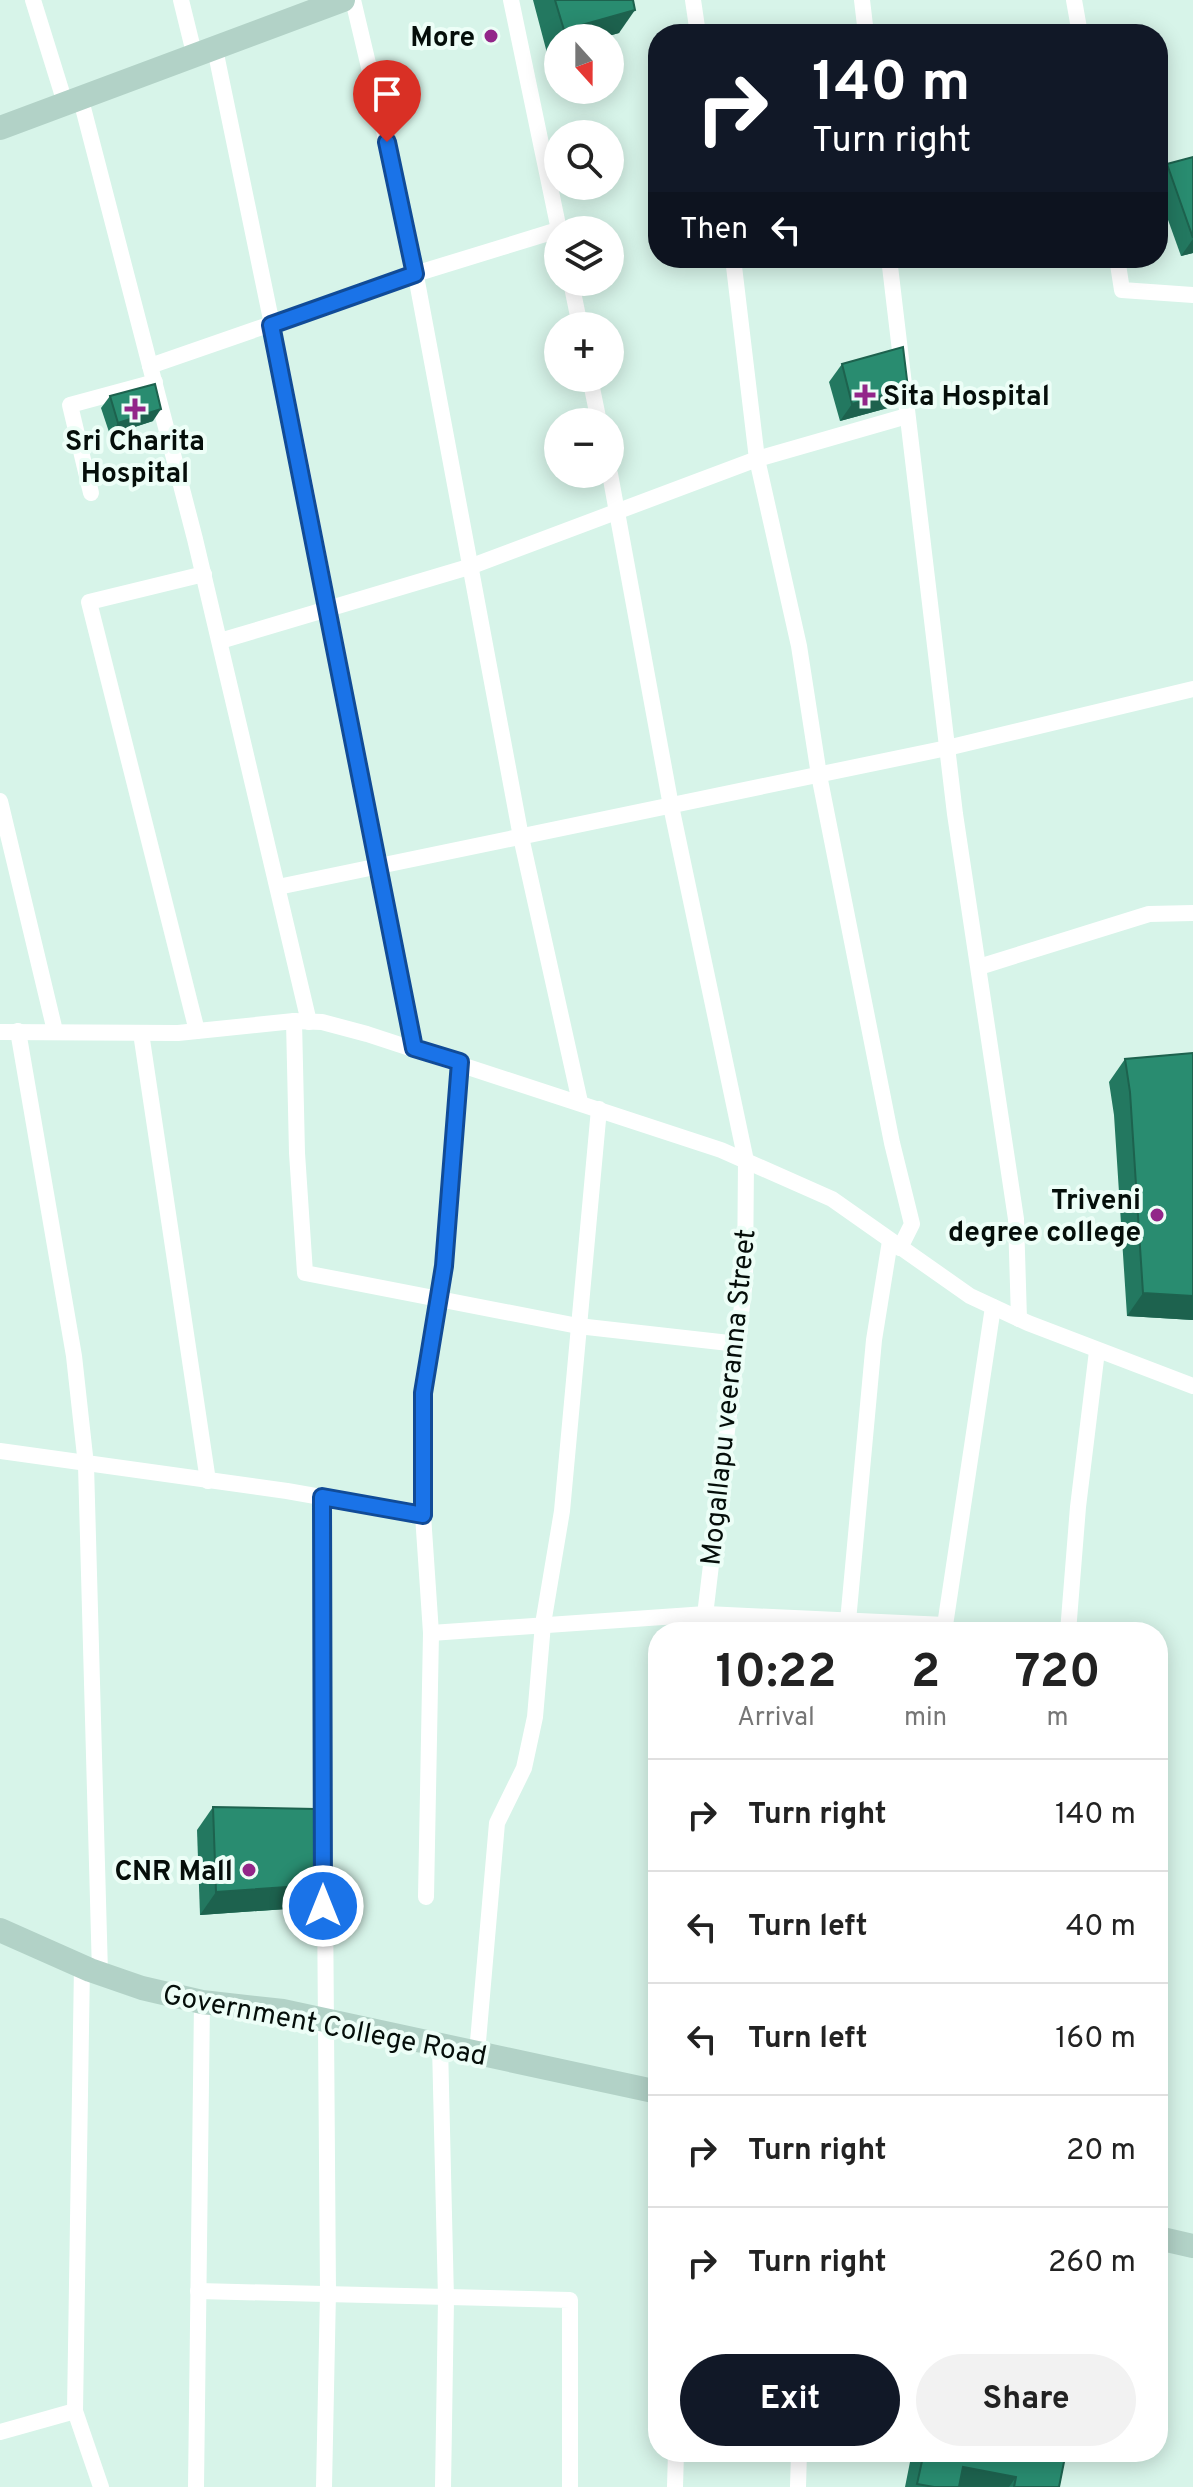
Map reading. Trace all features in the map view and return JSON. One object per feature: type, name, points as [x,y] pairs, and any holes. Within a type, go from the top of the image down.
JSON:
[{"type":"main road","points":[[0,128],[74,103],[343,0]]},
{"type":"main road","name":"Government College Road","points":[[0,1930],[91,1970],[202,2002],[283,2011],[648,2090]]},
{"type":"main road","points":[[1168,2240],[1193,2246]]},
{"type":"street","points":[[33,0],[74,103],[152,374],[204,574],[278,887],[301,1021],[297,1153],[305,1273],[578,1326],[738,1344]]},
{"type":"street","points":[[181,0],[205,53],[271,325],[414,1048]]},
{"type":"street","points":[[353,0],[415,274],[521,837],[580,1102]]},
{"type":"street","points":[[511,0],[556,216]]},
{"type":"street","points":[[693,0],[697,24]]},
{"type":"street","points":[[862,0],[865,24]]},
{"type":"street","points":[[1074,0],[1078,24]]},
{"type":"street","points":[[91,493],[70,405],[271,325],[415,274],[544,235]]},
{"type":"street","points":[[734,268],[757,459],[799,646],[819,775],[892,1143],[912,1224],[895,1244],[874,1340],[848,1622]]},
{"type":"street","points":[[890,268],[947,748],[1016,1219],[1019,1319]]},
{"type":"street","points":[[1119,268],[1122,290],[1193,295]]},
{"type":"street","points":[[220,641],[472,566],[757,459],[907,416]]},
{"type":"street","name":"Mogallapu veeranna Street","points":[[613,488],[671,806],[746,1161],[745,1280],[705,1622]]},
{"type":"street","points":[[197,1031],[89,602],[204,574]]},
{"type":"street","points":[[278,887],[947,748],[1193,689]]},
{"type":"street","points":[[0,801],[55,1031]]},
{"type":"street","points":[[979,967],[1149,914],[1193,913]]},
{"type":"street","points":[[0,1032],[197,1031],[301,1021],[322,1022],[414,1048],[746,1161],[832,1199],[970,1296],[1097,1351],[1193,1386]]},
{"type":"street","points":[[18,1031],[74,1356],[86,1465],[91,1970],[75,2411],[101,2487]]},
{"type":"street","points":[[141,1033],[208,1481]]},
{"type":"street","points":[[426,1897],[431,1633],[423,1515],[423,1393],[438,1298],[460,1062]]},
{"type":"street","points":[[477,2053],[497,1823],[524,1768],[535,1717],[543,1624],[562,1511],[599,1109]]},
{"type":"street","points":[[945,1622],[993,1307]]},
{"type":"street","points":[[1069,1622],[1078,1507],[1097,1351]]},
{"type":"street","points":[[0,1451],[322,1497],[423,1515]]},
{"type":"street","points":[[322,1497],[328,2292],[324,2487]]},
{"type":"street","points":[[431,1633],[706,1614],[801,1622]]},
{"type":"street","points":[[196,2487],[202,2002]]},
{"type":"street","points":[[440,2045],[446,2299],[443,2487]]},
{"type":"street","points":[[198,2291],[570,2300],[570,2487]]},
{"type":"street","points":[[0,2432],[75,2411]]},
{"type":"street","points":[[675,2487],[676,2462]]},
{"type":"street","points":[[798,2487],[799,2462]]},
{"type":"building","points":[[555,0],[633,0],[635,10],[585,24],[562,24]]},
{"type":"building","points":[[1193,157],[1193,238],[1168,167],[1168,164]]},
{"type":"building","points":[[903,347],[908,388],[852,404],[842,364]]},
{"type":"building","points":[[155,384],[161,409],[118,423],[110,396]]},
{"type":"building","name":"Triveni degree college","points":[[1193,1053],[1193,1296],[1143,1293],[1130,1092],[1125,1059]]},
{"type":"building","name":"CNR Mall","points":[[213,1807],[315,1809],[317,1885],[216,1892]]},
{"type":"building","points":[[922,2462],[1064,2462],[1059,2487],[1014,2487],[1016,2477],[963,2467],[959,2487],[917,2484]]},
{"type":"place","name":"More","points":[[491,36]]},
{"type":"place","name":"Sita Hospital","points":[[865,395]]},
{"type":"place","name":"Sri Charita Hospital","points":[[135,409]]},
{"type":"place","name":"Triveni degree college","points":[[1157,1215]]},
{"type":"place","name":"CNR Mall","points":[[249,1870]]},
{"type":"route","points":[[323,1906],[322,1497],[423,1515],[423,1393],[444,1266],[460,1062],[414,1048],[271,325],[415,274],[387,142]]}]
